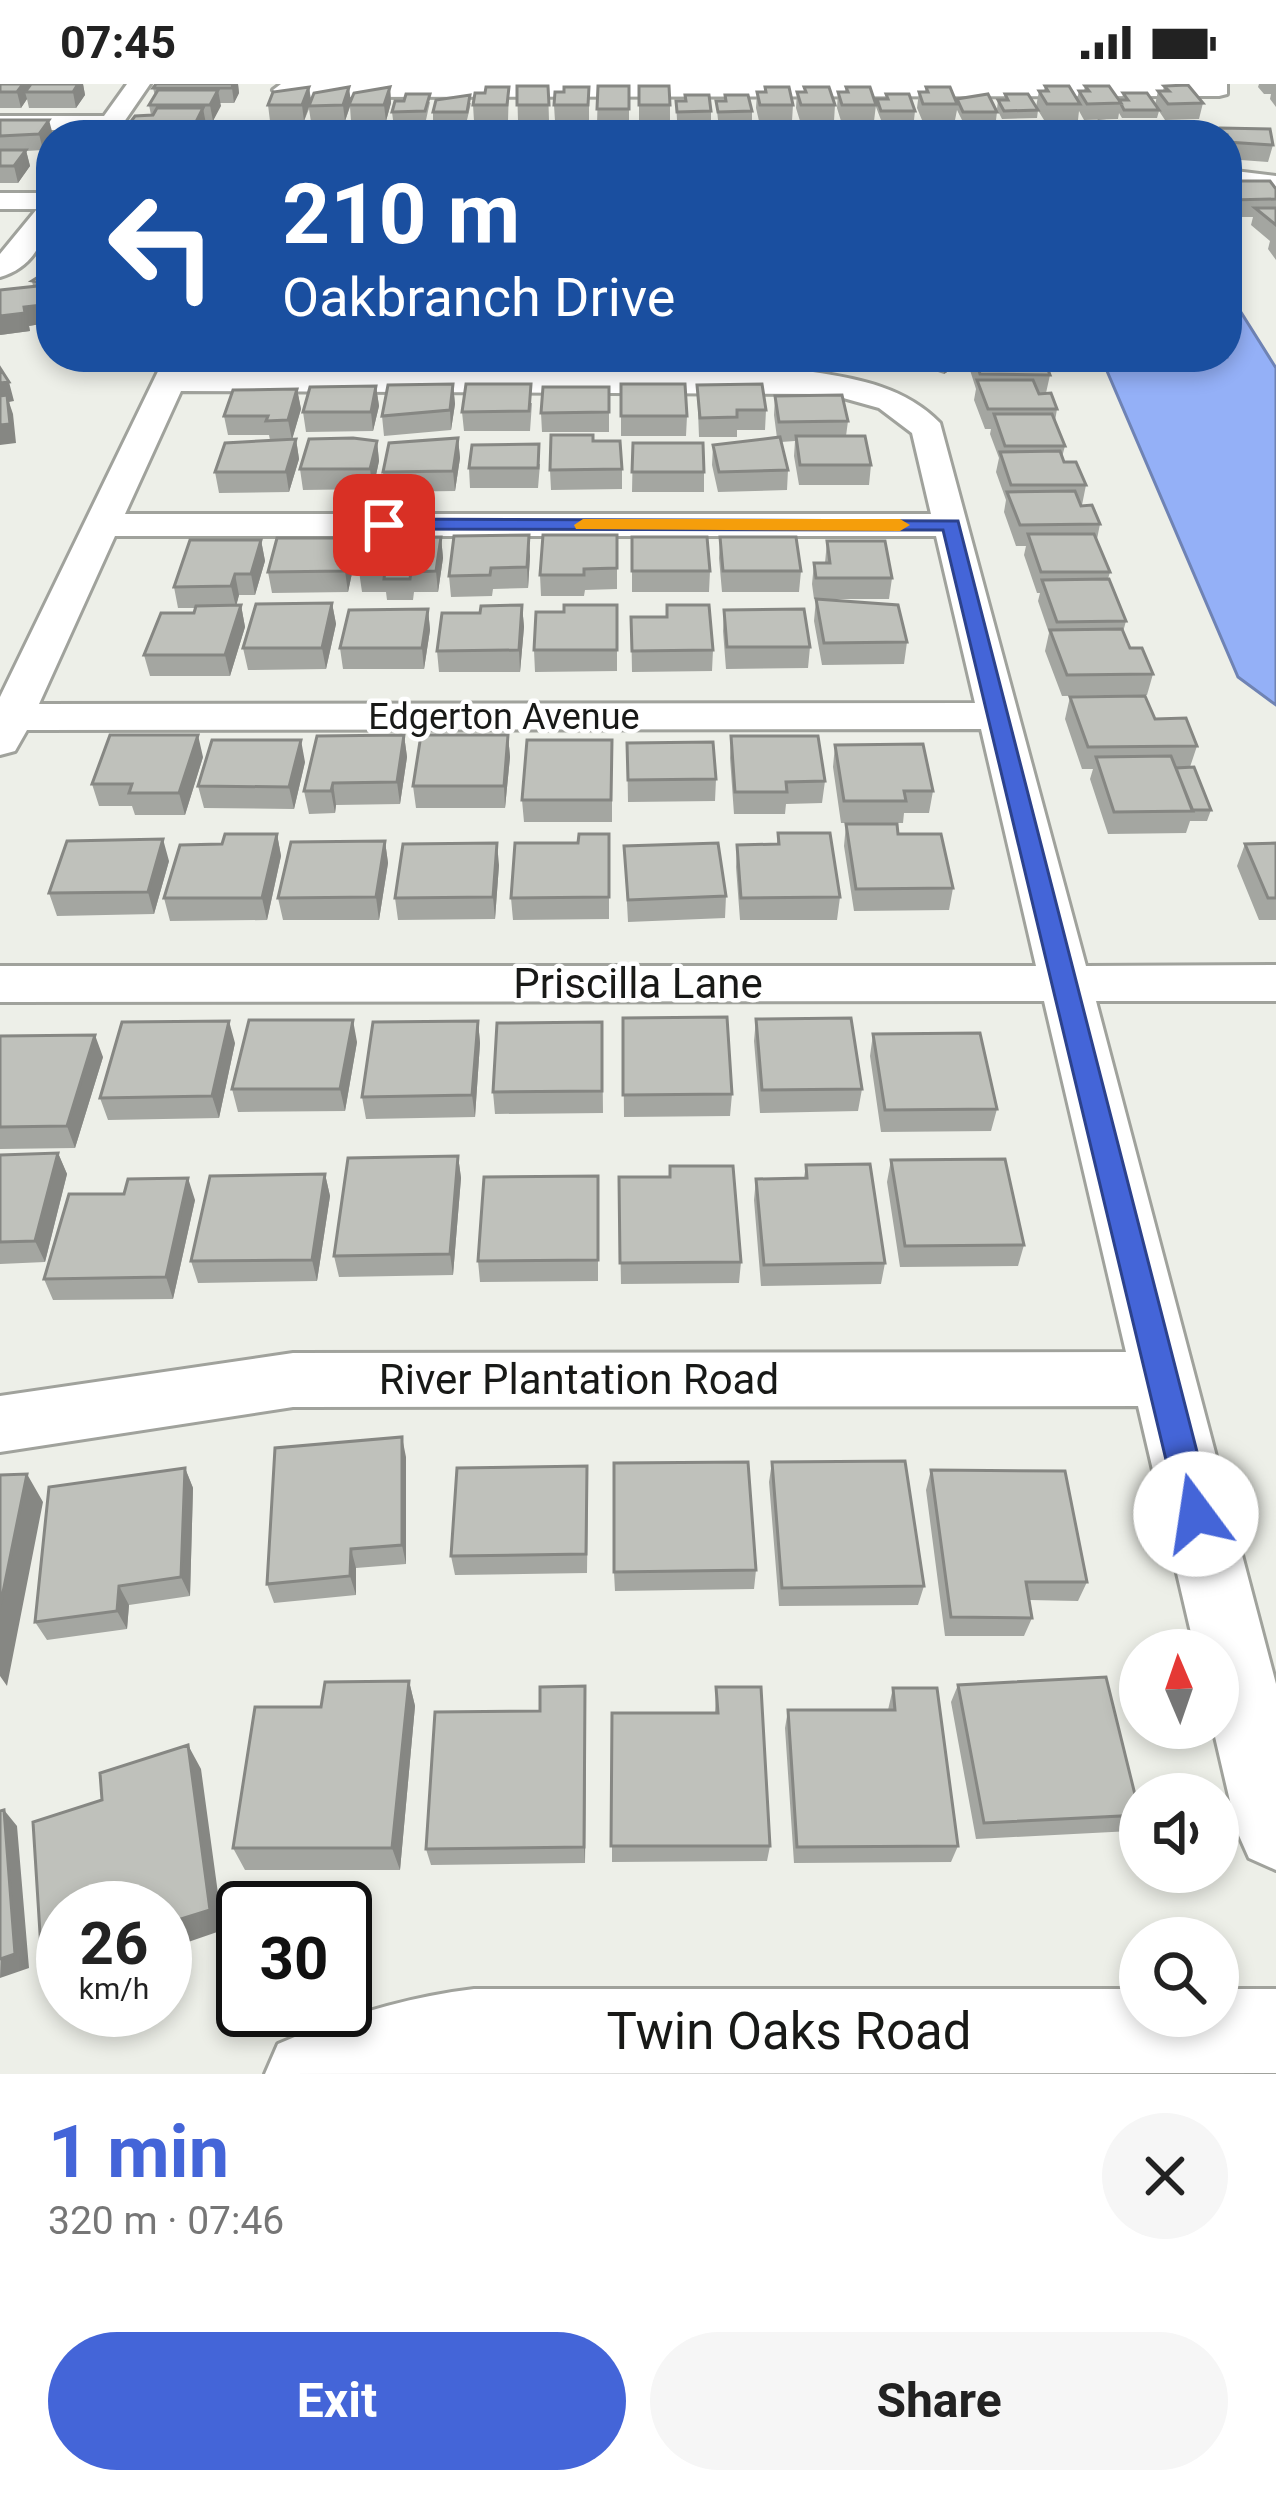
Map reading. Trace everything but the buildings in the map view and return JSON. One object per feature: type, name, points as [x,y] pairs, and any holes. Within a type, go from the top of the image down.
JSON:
[{"type":"street","points":[[113,120],[139,84]]},
{"type":"street","points":[[285,89],[1221,92]]},
{"type":"street","points":[[0,123],[36,125]]},
{"type":"street","points":[[1242,180],[1276,184]]},
{"type":"street","points":[[0,201],[36,203]]},
{"type":"street","points":[[0,268],[20,252],[36,227]]},
{"type":"street","points":[[6,729],[175,372]]},
{"type":"street","points":[[648,372],[856,389],[893,402],[928,430],[1276,1831]]},
{"type":"street","points":[[102,525],[951,525]]},
{"type":"street","name":"Edgerton Avenue","points":[[6,729],[996,716]]},
{"type":"street","name":"Priscilla Lane","points":[[0,984],[1276,983]]},
{"type":"street","name":"River Plantation Road","points":[[0,1424],[293,1380],[1162,1379]]},
{"type":"street","name":"Twin Oaks Road","points":[[308,2074],[415,2038],[474,2031],[1276,2031]]},
{"type":"water","points":[[1242,314],[1276,368],[1276,705],[1238,677],[1107,372],[1242,372]]},
{"type":"slow traffic","points":[[583,525],[900,525]]},
{"type":"route","points":[[384,525],[951,525],[1196,1514]]}]
